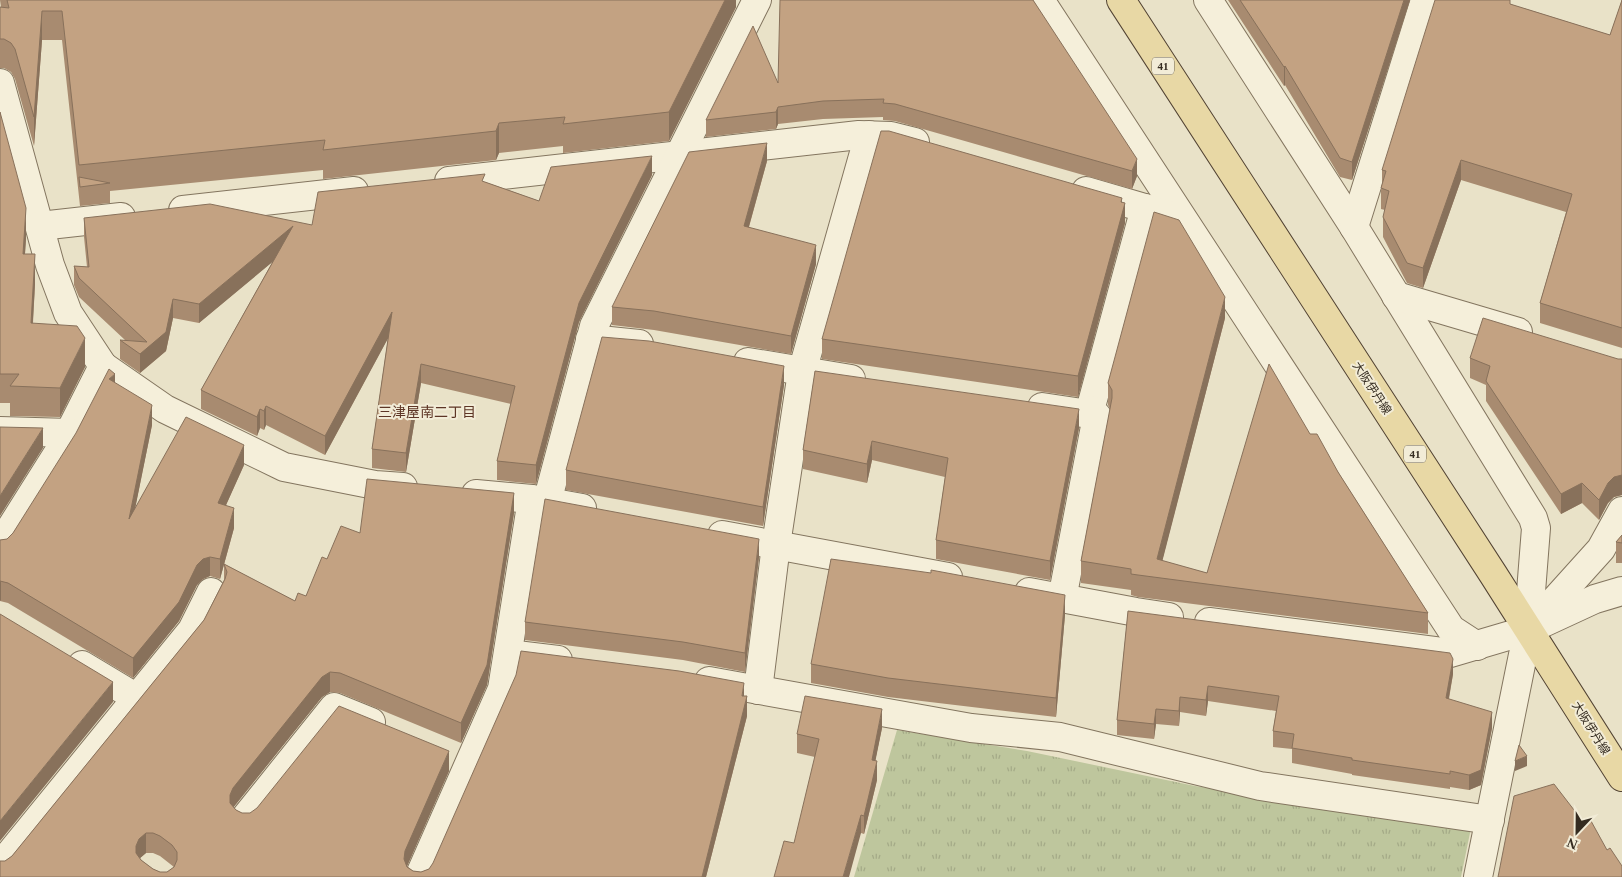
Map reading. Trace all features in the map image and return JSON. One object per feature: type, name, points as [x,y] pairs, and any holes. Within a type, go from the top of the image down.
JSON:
[{"type":"main road","name":"大阪伊丹線","points":[[1120,0],[1493,574],[1622,777]]},
{"type":"street","points":[[420,877],[502,690],[539,500],[594,326],[757,0]]},
{"type":"street","points":[[1040,0],[1450,630],[1477,646]]},
{"type":"street","points":[[1208,0],[1354,227],[1533,518],[1536,528],[1528,630],[1478,877]]},
{"type":"street","points":[[1354,227],[1426,0]]},
{"type":"street","points":[[0,84],[50,265],[68,313],[102,366],[165,409],[284,467],[375,485],[424,489]]},
{"type":"street","points":[[424,184],[859,135],[891,136],[938,149]]},
{"type":"street","points":[[758,690],[776,545],[802,372],[870,135]]},
{"type":"street","points":[[1061,184],[1182,219]]},
{"type":"street","points":[[40,226],[374,189]]},
{"type":"street","points":[[1021,404],[1089,414],[1145,208]]},
{"type":"street","points":[[1396,296],[1537,338]]},
{"type":"street","points":[[590,339],[661,347]]},
{"type":"street","points":[[727,358],[876,383]]},
{"type":"street","points":[[0,545],[70,434],[102,366]]},
{"type":"street","points":[[1062,598],[1097,416],[1091,410]]},
{"type":"street","points":[[0,431],[70,434]]},
{"type":"street","points":[[453,492],[539,500],[602,512]]},
{"type":"street","points":[[1528,630],[1601,549],[1622,511]]},
{"type":"street","points":[[695,530],[976,582]]},
{"type":"street","points":[[1005,588],[1136,612],[1450,653],[1528,630],[1595,599],[1622,590]]},
{"type":"street","points":[[0,866],[192,630],[211,592]]},
{"type":"street","points":[[60,652],[137,698]]},
{"type":"street","points":[[508,654],[585,664]]},
{"type":"street","points":[[682,676],[971,728],[1060,737],[1260,786],[1490,820]]},
{"type":"street","points":[[245,818],[334,707],[397,733]]},
{"type":"street","points":[[442,752],[470,763]]},
{"type":"green space","points":[[897,730],[1027,751],[1195,786],[1471,828],[1461,877],[854,877]]},
{"type":"building","points":[[7,0],[725,0],[669,112],[563,124],[565,117],[499,123],[496,131],[323,150],[325,140],[79,165],[62,11],[42,11],[34,117],[15,49],[11,43],[0,39],[0,7],[9,8]]},
{"type":"building","points":[[780,0],[1033,0],[1137,159],[1132,171],[895,104],[883,103],[884,99],[823,101],[778,107],[776,112],[706,120],[753,26],[778,83]]},
{"type":"building","points":[[1240,0],[1404,0],[1352,162],[1340,158],[1285,66]]},
{"type":"building","points":[[1435,0],[1510,0],[1510,4],[1610,35],[1622,0],[1622,328],[1540,303],[1572,194],[1461,160],[1423,268],[1407,263],[1383,217],[1389,191],[1381,188],[1386,171],[1382,170]]},
{"type":"building","points":[[0,112],[26,208],[23,254],[35,254],[31,323],[77,326],[85,338],[60,388],[10,386],[19,374],[0,374]]},
{"type":"building","points":[[881,131],[889,131],[1122,198],[1121,202],[1125,203],[1078,376],[822,339]]},
{"type":"building","points":[[767,143],[744,226],[816,245],[791,336],[654,311],[612,307],[689,152]]},
{"type":"building","points":[[652,156],[579,303],[536,465],[497,461],[515,386],[421,364],[406,453],[372,449],[392,312],[325,436],[266,406],[264,411],[260,409],[257,417],[201,390],[293,226],[199,304],[173,299],[166,332],[140,354],[120,340],[147,342],[79,278],[74,266],[89,267],[84,218],[210,204],[312,225],[318,192],[485,174],[482,181],[539,201],[551,167]]},
{"type":"building","points":[[79,177],[110,183],[80,187]]},
{"type":"building","points":[[1154,212],[1179,220],[1225,297],[1157,559],[1207,573],[1269,364],[1310,434],[1317,434],[1338,472],[1428,613],[1131,574],[1131,569],[1081,561],[1112,398],[1112,390],[1108,383]]},
{"type":"building","points":[[1483,318],[1622,359],[1622,475],[1614,477],[1608,483],[1599,500],[1582,483],[1561,494],[1486,381],[1490,366],[1470,358]]},
{"type":"building","points":[[602,337],[649,341],[784,366],[763,507],[566,470]]},
{"type":"building","points":[[109,369],[115,374],[109,379],[152,405],[129,519],[186,417],[244,445],[218,503],[234,508],[220,559],[210,557],[203,559],[197,565],[179,602],[133,658],[8,583],[0,581],[0,540],[7,539],[13,533],[76,433]]},
{"type":"building","points":[[815,371],[1079,409],[1050,561],[936,540],[948,458],[872,441],[867,464],[803,450]]},
{"type":"building","points":[[0,427],[43,428],[0,496]]},
{"type":"building","points":[[367,479],[514,493],[487,665],[461,723],[340,673],[330,672],[322,677],[233,788],[230,795],[230,803],[236,810],[242,813],[250,813],[257,808],[339,706],[449,751],[405,851],[404,859],[407,867],[413,871],[421,872],[429,869],[433,863],[516,675],[521,651],[679,671],[744,683],[742,696],[747,696],[702,877],[0,877],[0,861],[5,861],[12,856],[204,620],[225,579],[227,572],[224,564],[295,601],[298,593],[306,596],[322,557],[327,559],[341,526],[360,533]],"holes":[[[146,833],[153,833],[172,845],[177,852],[177,860],[174,867],[167,872],[153,869],[141,860],[136,853],[139,839]]]},
{"type":"building","points":[[545,499],[759,539],[745,653],[683,642],[525,622]]},
{"type":"building","points":[[1622,535],[1622,543],[1616,542]]},
{"type":"building","points":[[831,559],[931,573],[931,570],[1065,595],[1056,698],[888,678],[811,664]]},
{"type":"building","points":[[1128,611],[1450,653],[1453,659],[1446,698],[1492,712],[1481,770],[1469,775],[1450,771],[1450,774],[1352,760],[1352,758],[1292,748],[1294,734],[1273,731],[1279,696],[1208,686],[1206,700],[1180,697],[1179,711],[1156,709],[1154,724],[1117,720]]},
{"type":"building","points":[[0,614],[113,682],[0,821]]},
{"type":"building","points":[[805,696],[882,709],[872,760],[877,761],[864,816],[861,815],[843,877],[774,877],[784,841],[794,843],[819,739],[797,734]]},
{"type":"building","points":[[1519,745],[1527,756],[1515,761]]},
{"type":"building","points":[[1554,784],[1581,819],[1591,821],[1607,850],[1610,848],[1622,866],[1622,877],[1498,877],[1514,796]]},
{"type":"district","name":"三津屋南二丁目","points":[[427,412]]}]
